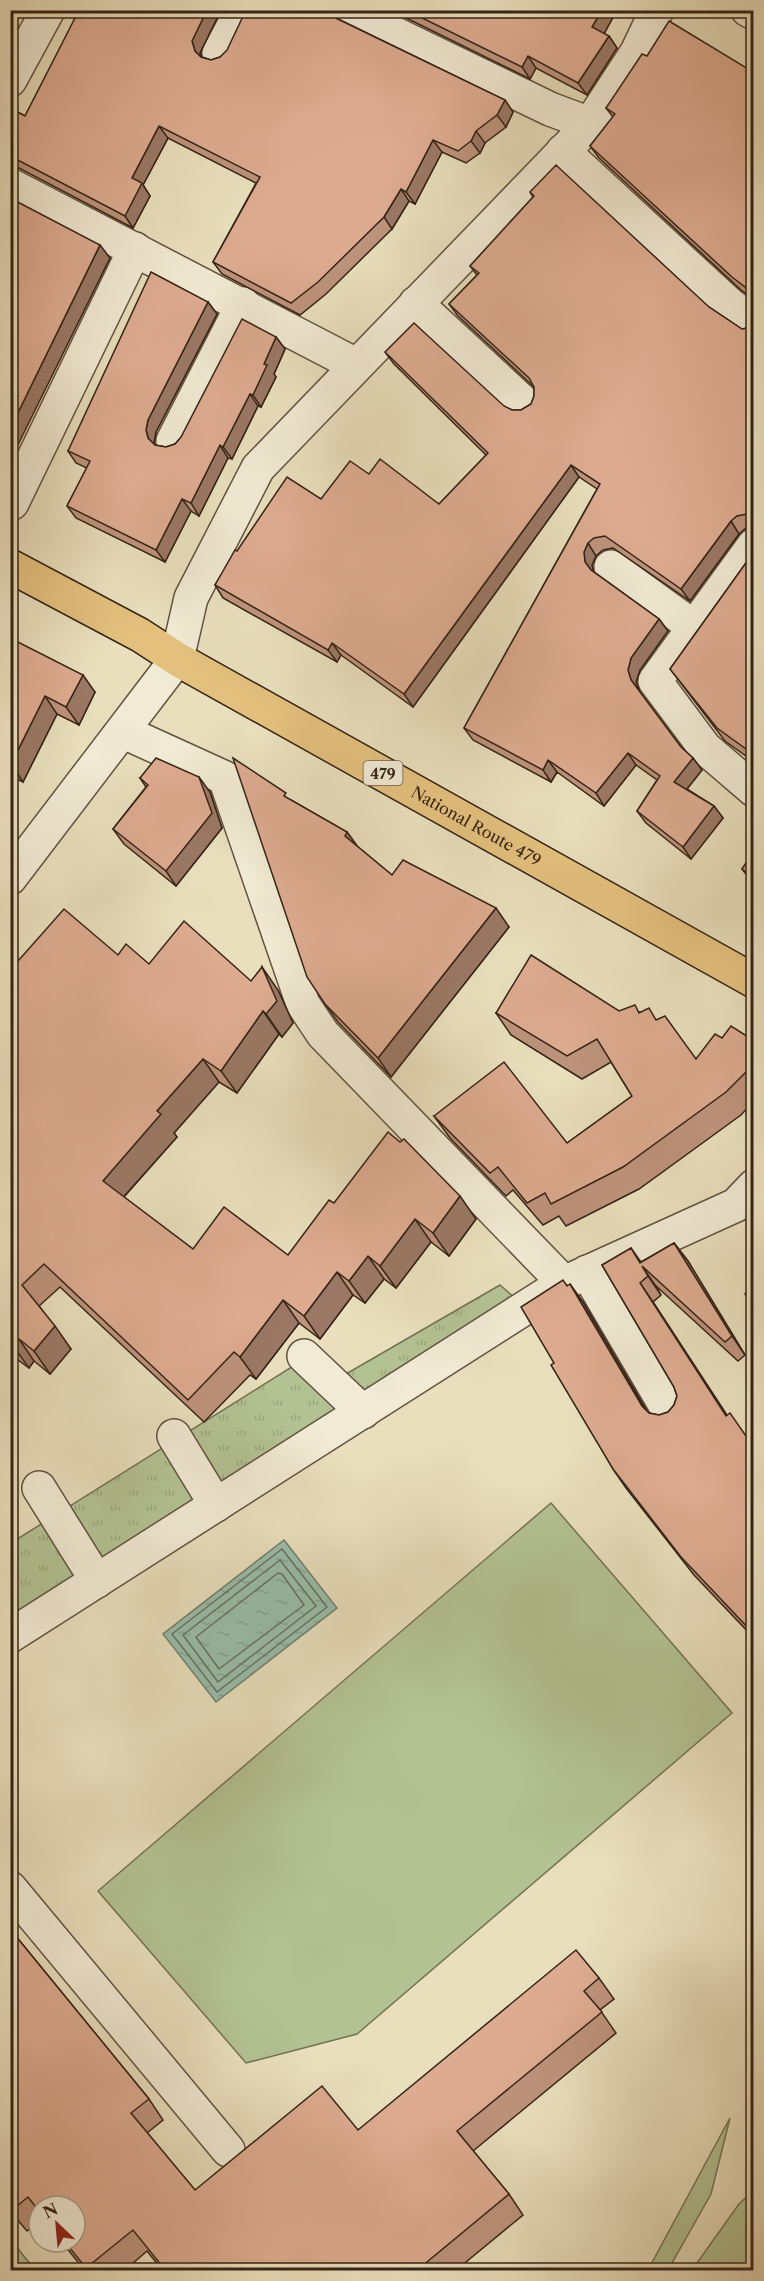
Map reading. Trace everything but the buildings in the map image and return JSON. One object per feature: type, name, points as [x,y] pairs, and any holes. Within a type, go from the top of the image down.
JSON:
[{"type":"highway","name":"National Route 479","points":[[10,566],[140,635],[177,659],[753,981]]},
{"type":"street","points":[[10,80],[48,10]]},
{"type":"street","points":[[219,53],[242,10]]},
{"type":"street","points":[[346,10],[550,109],[590,123]]},
{"type":"street","points":[[10,878],[124,732],[177,659],[192,598],[258,468],[590,123],[637,52],[657,10]]},
{"type":"street","points":[[748,10],[753,13]]},
{"type":"street","points":[[562,151],[729,304],[753,323]]},
{"type":"street","points":[[10,184],[356,365]]},
{"type":"street","points":[[12,503],[135,249]]},
{"type":"street","points":[[416,303],[525,404]]},
{"type":"street","points":[[173,441],[243,304]]},
{"type":"street","points":[[753,545],[655,681],[705,748],[753,790]]},
{"type":"street","points":[[611,567],[694,627]]},
{"type":"street","points":[[124,732],[225,778],[303,1004],[323,1034],[575,1278],[671,1415]]},
{"type":"street","points":[[10,1636],[575,1278],[736,1204],[753,1186]]},
{"type":"street","points":[[304,1356],[363,1412]]},
{"type":"street","points":[[174,1436],[216,1505]]},
{"type":"street","points":[[39,1488],[97,1581]]},
{"type":"street","points":[[10,1888],[228,2150]]},
{"type":"green space","points":[[500,1285],[516,1299],[11,1620],[11,1543],[317,1351],[346,1374]]},
{"type":"green space","points":[[551,1503],[732,1713],[357,2034],[246,2063],[98,1891]]},
{"type":"green space","points":[[730,2118],[711,2194],[668,2270],[648,2270]]},
{"type":"green space","points":[[753,2191],[752,2270],[692,2270],[739,2204]]},
{"type":"green space","points":[[11,2240],[35,2270],[11,2270]]},
{"type":"water","points":[[284,1540],[337,1608],[216,1702],[163,1634]]}]
